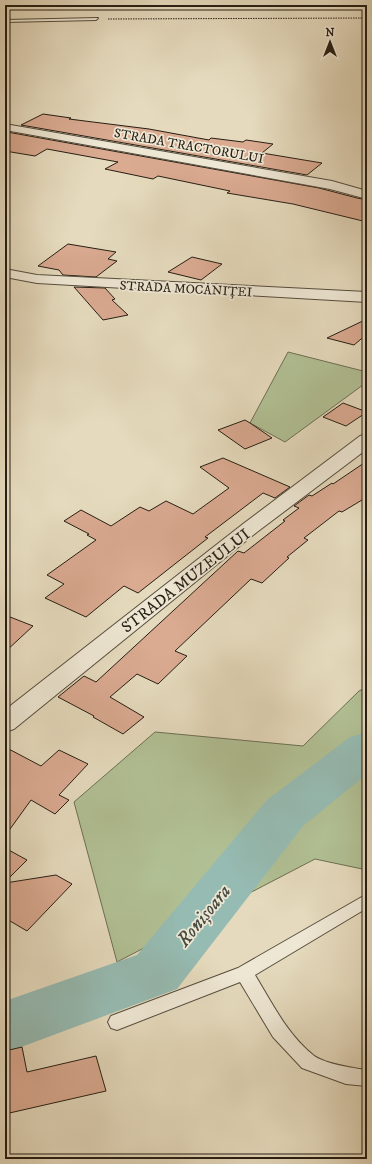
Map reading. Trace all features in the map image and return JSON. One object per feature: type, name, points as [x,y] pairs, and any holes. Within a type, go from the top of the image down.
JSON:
[{"type":"street","name":"STRADA TRACTORULUI","points":[[5,127],[332,185],[367,195]]},
{"type":"street","name":"STRADA MOCĂNIȚEI","points":[[5,273],[45,280],[367,297]]},
{"type":"street","name":"STRADA MUZEULUI","points":[[5,723],[250,528],[367,440]]},
{"type":"lane","points":[[5,21],[96,19]]},
{"type":"lane","points":[[117,1022],[244,973],[367,900]]},
{"type":"lane","points":[[244,973],[279,1030],[308,1062],[346,1076],[367,1078]]},
{"type":"path","points":[[96,19],[367,18]]},
{"type":"green space","points":[[288,352],[367,372],[367,382],[285,442],[250,423]]},
{"type":"green space","points":[[367,687],[367,870],[315,859],[117,962],[74,802],[155,732],[303,746],[359,691]]},
{"type":"building","points":[[43,114],[71,118],[69,119],[149,129],[209,140],[211,138],[243,142],[246,140],[273,144],[262,153],[322,163],[307,175],[21,125]]},
{"type":"building","points":[[7,132],[319,188],[367,200],[367,222],[293,204],[227,193],[230,191],[158,176],[153,179],[105,169],[118,162],[47,149],[35,156],[5,151],[5,133]]},
{"type":"building","points":[[68,244],[116,252],[108,259],[117,261],[96,277],[63,275],[59,270],[38,266]]},
{"type":"building","points":[[192,257],[222,264],[201,280],[168,272]]},
{"type":"building","points":[[74,287],[105,288],[115,299],[112,300],[128,315],[103,320]]},
{"type":"building","points":[[367,319],[367,334],[354,345],[327,338]]},
{"type":"building","points":[[343,403],[367,412],[346,426],[323,417]]},
{"type":"building","points":[[245,420],[272,438],[245,449],[218,430]]},
{"type":"building","points":[[223,458],[290,487],[275,498],[263,493],[205,537],[208,538],[138,593],[124,586],[86,617],[45,598],[64,584],[47,575],[96,540],[87,535],[89,534],[64,521],[81,510],[111,526],[140,507],[149,511],[166,501],[193,514],[229,488],[200,467]]},
{"type":"building","points":[[367,461],[367,497],[342,512],[339,511],[304,538],[308,540],[287,557],[289,558],[262,583],[251,579],[175,651],[187,656],[158,684],[137,674],[110,697],[144,717],[123,734],[93,717],[94,716],[58,697],[84,676],[96,682],[238,551],[244,553],[285,521],[283,520],[299,508],[294,506],[309,495],[312,496],[332,483],[333,484]]},
{"type":"building","points":[[5,615],[33,626],[5,652]]},
{"type":"building","points":[[5,747],[41,766],[59,750],[88,764],[59,795],[69,800],[55,814],[31,800],[5,836]]},
{"type":"building","points":[[5,848],[27,860],[5,882]]},
{"type":"building","points":[[56,875],[72,884],[27,931],[5,918],[5,883]]},
{"type":"building","points":[[22,1047],[27,1072],[96,1056],[106,1091],[5,1114],[5,1051]]},
{"type":"waterway","name":"Ronișoara","points":[[5,1027],[157,972],[285,813],[367,749]]}]
